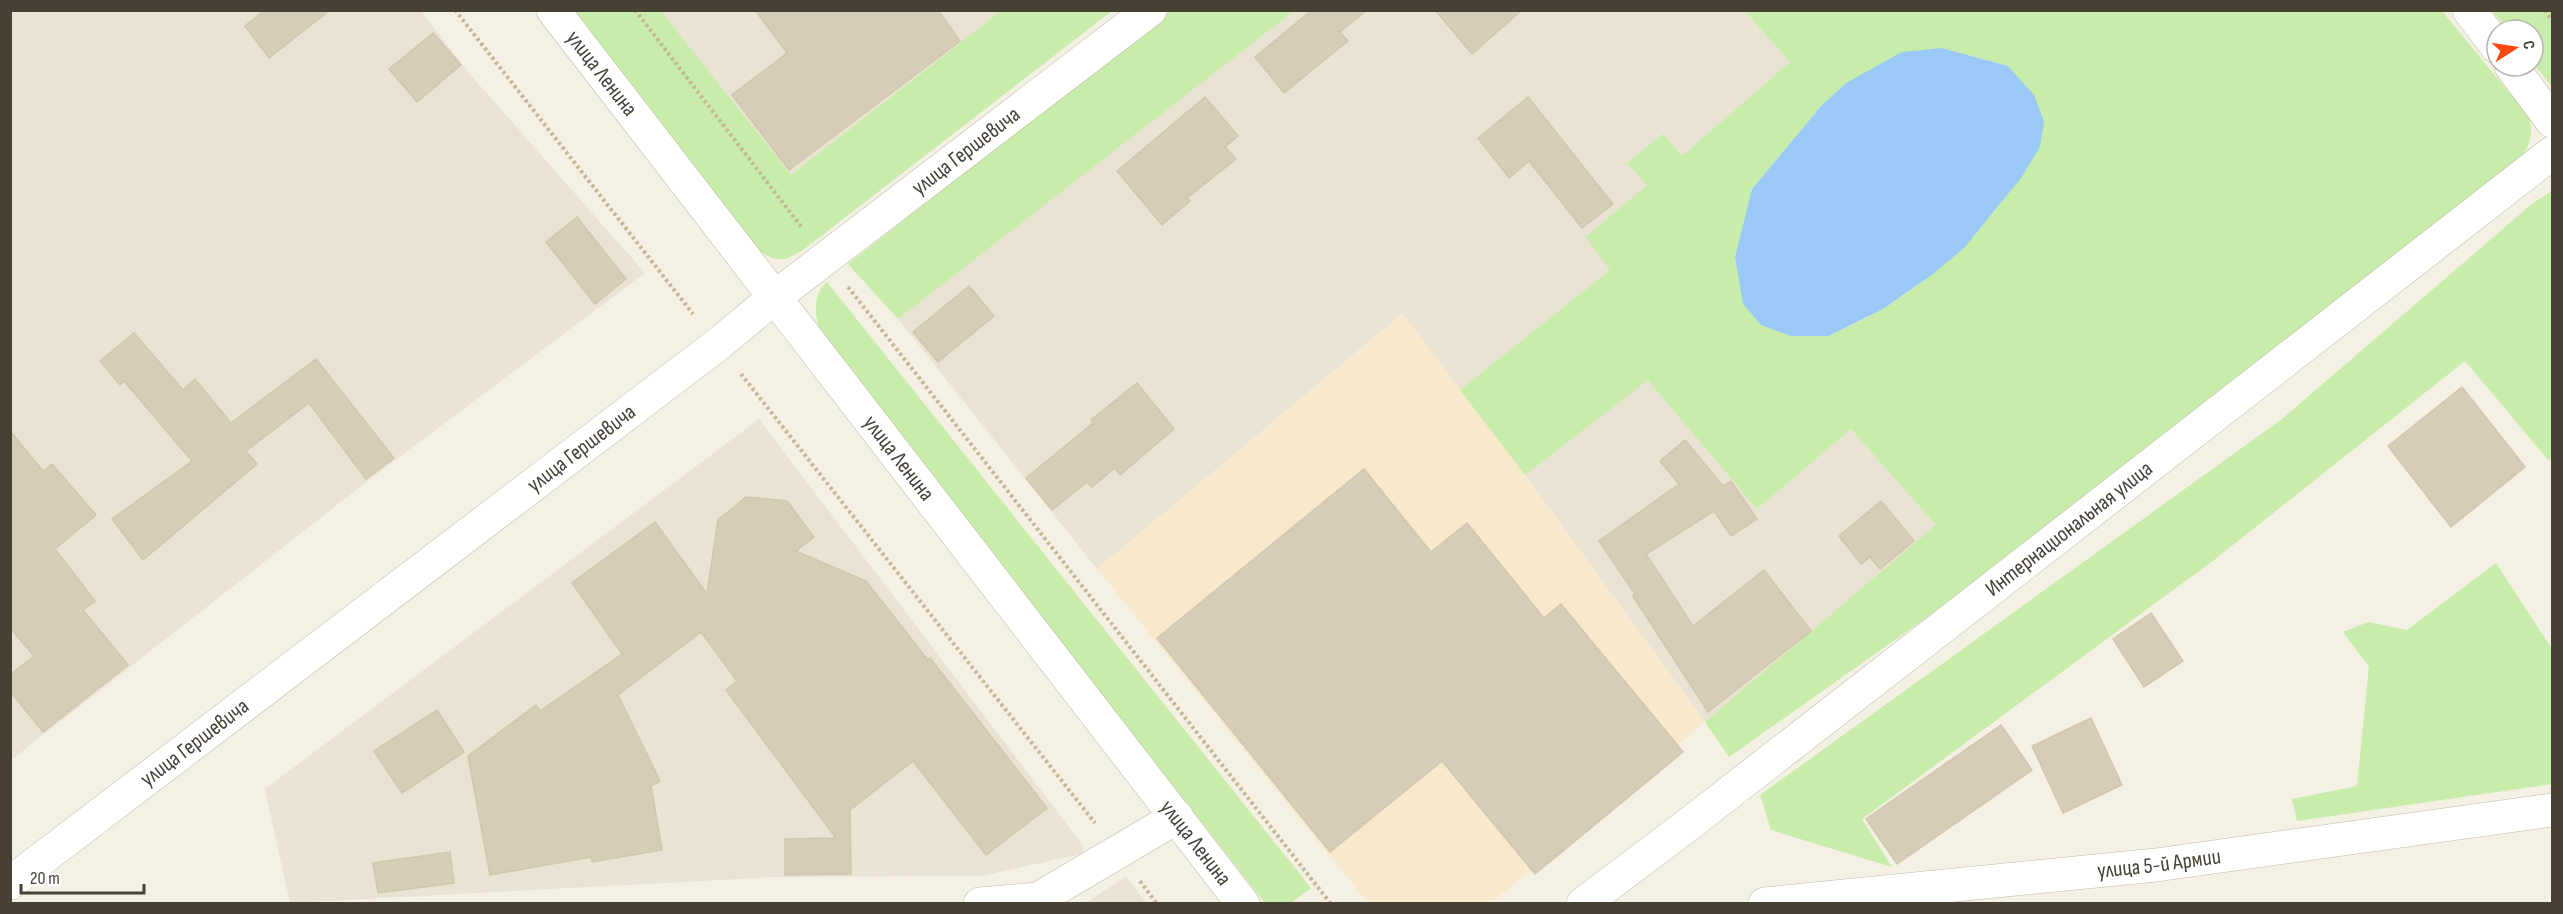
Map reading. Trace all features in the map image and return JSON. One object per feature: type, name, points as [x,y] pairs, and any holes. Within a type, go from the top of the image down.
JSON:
[{"type":"street","name":"улица Ленина","points":[[554,10],[1243,903]]},
{"type":"street","name":"улица Гершевича","points":[[10,883],[717,345],[775,297],[1150,10]]},
{"type":"street","points":[[2469,10],[2485,31]]},
{"type":"street","points":[[2520,78],[2553,121]]},
{"type":"street","name":"Интернациональная улица","points":[[1583,903],[1689,824],[2553,153]]},
{"type":"street","name":"улица 5-й Армии","points":[[1765,903],[2156,865],[2553,810]]},
{"type":"street","points":[[980,903],[1038,899],[1177,818]]},
{"type":"path","points":[[455,10],[1157,903]]},
{"type":"path","points":[[635,10],[826,259],[1331,903]]},
{"type":"path","points":[[2545,10],[2553,21]]},
{"type":"shaded area","points":[[11,11],[421,11],[468,72],[645,273],[378,473],[11,760]]},
{"type":"shaded area","points":[[661,11],[1001,11],[791,175]]},
{"type":"shaded area","points":[[1294,11],[1745,11],[1790,62],[1682,156],[1628,162],[1647,185],[1610,270],[1460,390],[1402,314],[1097,569],[898,319]]},
{"type":"shaded area","points":[[1403,314],[1525,475],[1705,722],[1491,903],[1368,903],[1097,569]]},
{"type":"shaded area","points":[[1648,379],[1757,509],[1851,429],[1937,526],[1705,722],[1525,475]]},
{"type":"shaded area","points":[[759,419],[1084,847],[1081,854],[981,876],[776,877],[290,903],[265,789]]},
{"type":"shaded area","points":[[1126,877],[1147,903],[1085,903]]},
{"type":"green space","points":[[569,11],[661,11],[791,175],[1001,11],[1112,11],[803,250],[777,259],[760,252]]},
{"type":"green space","points":[[1170,11],[1294,11],[898,319],[848,264]]},
{"type":"green space","points":[[1745,11],[2442,11],[2485,63],[2485,78],[2497,78],[2529,117],[2531,130],[2528,146],[2518,162],[2138,468],[1729,757],[1705,722],[1936,525],[1851,429],[1757,509],[1648,380],[1525,475],[1460,390],[1610,270],[1586,237],[1647,185],[1627,163],[1663,134],[1682,156],[1790,62]],"holes":[[[1942,48],[2008,66],[2040,147],[1990,217],[1951,258],[1906,294],[1863,320],[1829,336],[1752,189],[1821,106],[1846,83]]]},
{"type":"green space","points":[[2492,11],[2552,11],[2552,87],[2545,78],[2545,18],[2498,18]]},
{"type":"green space","points":[[2552,191],[2552,458],[2549,461],[2465,361],[2214,560],[1862,819],[1892,867],[1771,830],[1760,795],[2282,419],[2533,203]]},
{"type":"green space","points":[[827,282],[1311,888],[1291,903],[1265,903],[822,338],[816,316],[816,301]]},
{"type":"green space","points":[[2496,563],[2552,649],[2552,784],[2297,821],[2292,799],[2357,786],[2369,667],[2343,632],[2368,622],[2407,630]]},
{"type":"water","points":[[1942,48],[2008,66],[2034,95],[2044,122],[2040,147],[2021,178],[1965,247],[1932,275],[1883,309],[1829,336],[1791,336],[1761,325],[1743,304],[1735,257],[1752,189],[1821,106],[1846,83],[1902,52]]},
{"type":"building","points":[[265,10],[330,10],[269,58],[245,26]]},
{"type":"building","points":[[755,10],[938,10],[960,41],[789,170],[732,95],[787,53]]},
{"type":"building","points":[[1312,10],[1367,10],[1340,32],[1348,41],[1284,93],[1255,57]]},
{"type":"building","points":[[1435,10],[1522,10],[1472,54]]},
{"type":"building","points":[[433,33],[461,65],[417,102],[389,69]]},
{"type":"building","points":[[1205,97],[1238,136],[1225,147],[1236,159],[1187,198],[1190,201],[1162,225],[1117,171]]},
{"type":"building","points":[[1528,97],[1613,204],[1582,228],[1529,161],[1509,178],[1478,138]]},
{"type":"building","points":[[577,217],[626,279],[595,304],[546,242]]},
{"type":"building","points":[[969,286],[994,316],[938,362],[913,332]]},
{"type":"building","points":[[134,333],[183,390],[195,379],[231,423],[316,359],[394,458],[366,479],[309,403],[246,451],[257,464],[143,560],[112,519],[192,461],[124,381],[120,385],[100,361]]},
{"type":"building","points":[[1137,383],[1174,429],[1120,475],[1115,468],[1092,487],[1087,482],[1052,510],[1026,478],[1093,423],[1091,420]]},
{"type":"building","points":[[2462,387],[2525,467],[2451,527],[2388,446]]},
{"type":"building","points":[[10,431],[43,471],[52,464],[96,515],[55,549],[95,601],[83,610],[128,665],[43,732],[10,691],[10,675],[34,656],[10,628]]},
{"type":"building","points":[[1685,440],[1723,486],[1731,481],[1757,519],[1731,536],[1714,511],[1646,554],[1693,626],[1764,570],[1811,631],[1708,712],[1633,596],[1635,594],[1599,541],[1679,484],[1660,461]]},
{"type":"building","points":[[1364,469],[1431,552],[1467,523],[1544,618],[1561,604],[1683,752],[1535,874],[1442,761],[1330,852],[1157,638]]},
{"type":"building","points":[[746,497],[787,501],[814,537],[796,551],[866,581],[928,660],[930,658],[1047,808],[986,855],[913,761],[850,810],[851,874],[785,875],[785,839],[836,838],[726,690],[737,681],[701,632],[618,695],[660,781],[651,786],[662,850],[592,862],[591,857],[490,875],[468,756],[536,705],[540,711],[622,654],[572,583],[655,522],[707,594],[718,520]]},
{"type":"building","points":[[1881,501],[1914,541],[1880,569],[1870,557],[1861,564],[1839,536]]},
{"type":"building","points":[[2151,613],[2183,661],[2144,687],[2113,639]]},
{"type":"building","points":[[437,710],[464,752],[402,793],[374,751]]},
{"type":"building","points":[[2091,718],[2122,785],[2063,813],[2032,746]]},
{"type":"building","points":[[2001,725],[2032,770],[1897,864],[1866,819]]},
{"type":"building","points":[[450,852],[454,883],[378,893],[373,863]]}]
